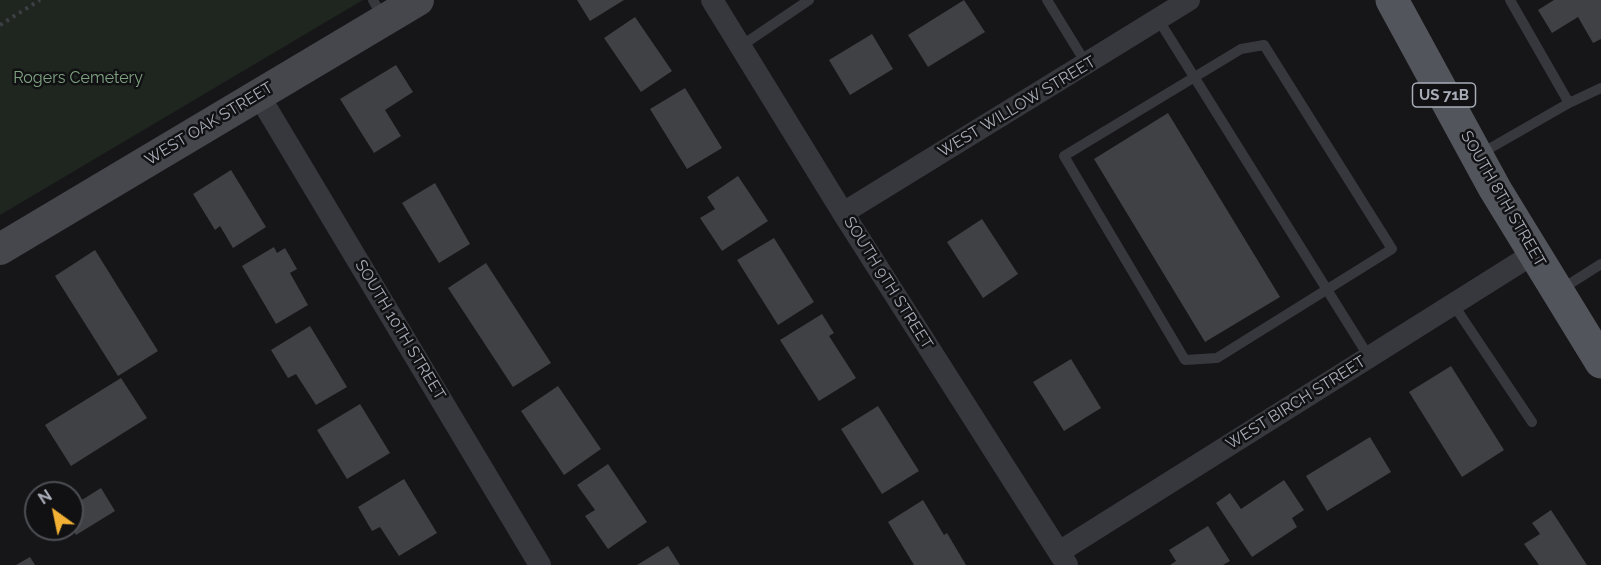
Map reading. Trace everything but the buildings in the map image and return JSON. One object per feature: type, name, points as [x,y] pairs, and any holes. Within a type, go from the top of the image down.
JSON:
[{"type":"main road","name":"SOUTH 8TH STREET","points":[[1392,0],[1533,254],[1601,362]]},
{"type":"street","name":"WEST OAK STREET","points":[[0,249],[258,94],[379,10],[418,0]]},
{"type":"street","name":"SOUTH 9TH STREET","points":[[712,0],[843,213],[1063,559]]},
{"type":"street","name":"WEST WILLOW STREET","points":[[843,213],[1086,65],[1157,18],[1190,0]]},
{"type":"street","name":"SOUTH 10TH STREET","points":[[258,94],[540,565]]},
{"type":"street","name":"WEST BIRCH STREET","points":[[1063,559],[1369,357],[1533,254]]},
{"type":"lane","points":[[741,46],[809,0]]},
{"type":"lane","points":[[1047,0],[1086,65]]},
{"type":"lane","points":[[1510,0],[1569,103]]},
{"type":"lane","points":[[1157,18],[1369,357]]},
{"type":"lane","points":[[1264,45],[1392,249],[1327,290],[1217,358],[1185,360],[1064,156],[1241,49],[1264,45]]},
{"type":"lane","points":[[1477,156],[1569,103],[1601,88]]},
{"type":"lane","points":[[1557,292],[1601,264]]},
{"type":"lane","points":[[1453,304],[1532,422]]},
{"type":"path","points":[[0,25],[40,0]]},
{"type":"green space","name":"Rogers Cemetery","points":[[0,0],[363,0],[0,215]]}]
